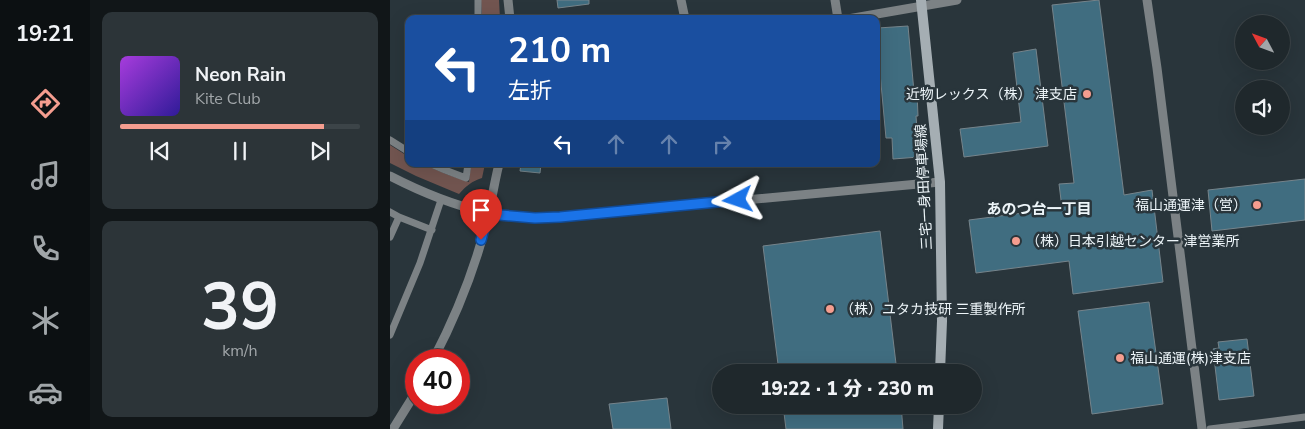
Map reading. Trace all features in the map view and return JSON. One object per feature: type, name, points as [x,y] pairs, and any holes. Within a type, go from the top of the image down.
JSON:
[{"type":"main road","name":"三宅一身田停車場線","points":[[922,3],[940,182],[942,302],[940,364]]},
{"type":"main road","points":[[938,429],[939,414]]},
{"type":"street","points":[[478,0],[478,15]]},
{"type":"street","points":[[508,0],[510,15]]},
{"type":"street","points":[[681,0],[684,15]]},
{"type":"street","points":[[835,0],[837,15]]},
{"type":"street","points":[[866,15],[922,3],[957,0]]},
{"type":"street","points":[[1147,0],[1202,429]]},
{"type":"street","points":[[390,140],[405,149]]},
{"type":"street","points":[[438,167],[466,178],[468,167]]},
{"type":"street","points":[[438,349],[457,308],[472,267],[488,214],[498,167]]},
{"type":"street","points":[[390,176],[441,200],[488,214],[535,218],[940,182]]},
{"type":"street","points":[[390,335],[412,285],[441,200]]},
{"type":"street","points":[[390,212],[432,230]]},
{"type":"street","points":[[390,237],[399,217]]},
{"type":"street","points":[[393,429],[405,410]]},
{"type":"street","points":[[1210,429],[1305,417]]},
{"type":"shaded area","points":[[481,0],[499,0],[500,15],[482,15]]},
{"type":"shaded area","points":[[390,145],[405,154],[405,167],[429,167],[469,182],[471,167],[484,167],[482,178],[469,184],[459,194],[390,163]]},
{"type":"building","points":[[557,0],[589,0],[589,4],[558,8]]},
{"type":"building","name":"近物レックス（株） 津支店","points":[[1099,0],[1124,195],[1152,190],[1163,282],[1073,294],[1069,261],[976,273],[969,220],[1062,208],[1059,184],[1074,183],[1052,5]]},
{"type":"building","points":[[908,26],[914,92],[917,92],[918,116],[916,116],[919,157],[893,159],[892,138],[886,138],[880,73],[880,28]]},
{"type":"building","points":[[1036,49],[1048,146],[964,157],[960,129],[1021,122],[1013,53]]},
{"type":"building","points":[[521,167],[541,167],[540,173],[520,171]]},
{"type":"building","name":"福山通運津（営）","points":[[1305,179],[1305,220],[1212,231],[1208,190]]},
{"type":"building","name":"（株）ユタカ技研 三重製作所","points":[[880,231],[896,364],[778,364],[763,246]]},
{"type":"building","name":"福山通運(株)津支店","points":[[1149,302],[1163,404],[1092,414],[1078,311]]},
{"type":"building","points":[[1247,339],[1254,396],[1219,400],[1213,349],[1219,348],[1218,342]]},
{"type":"building","points":[[667,398],[671,429],[613,429],[609,404]]},
{"type":"building","points":[[784,414],[902,414],[903,429],[786,429]]},
{"type":"place","name":"近物レックス（株） 津支店","points":[[1087,94]]},
{"type":"place","name":"福山通運津（営）","points":[[1257,205]]},
{"type":"place","name":"（株）日本引越センター 津営業所","points":[[1016,241]]},
{"type":"place","name":"（株）ユタカ技研 三重製作所","points":[[830,309]]},
{"type":"place","name":"福山通運(株)津支店","points":[[1120,358]]},
{"type":"district","name":"あのつ台一丁目","points":[[1039,209]]},
{"type":"route","points":[[481,240],[488,214],[535,218],[560,217],[738,200]]}]
